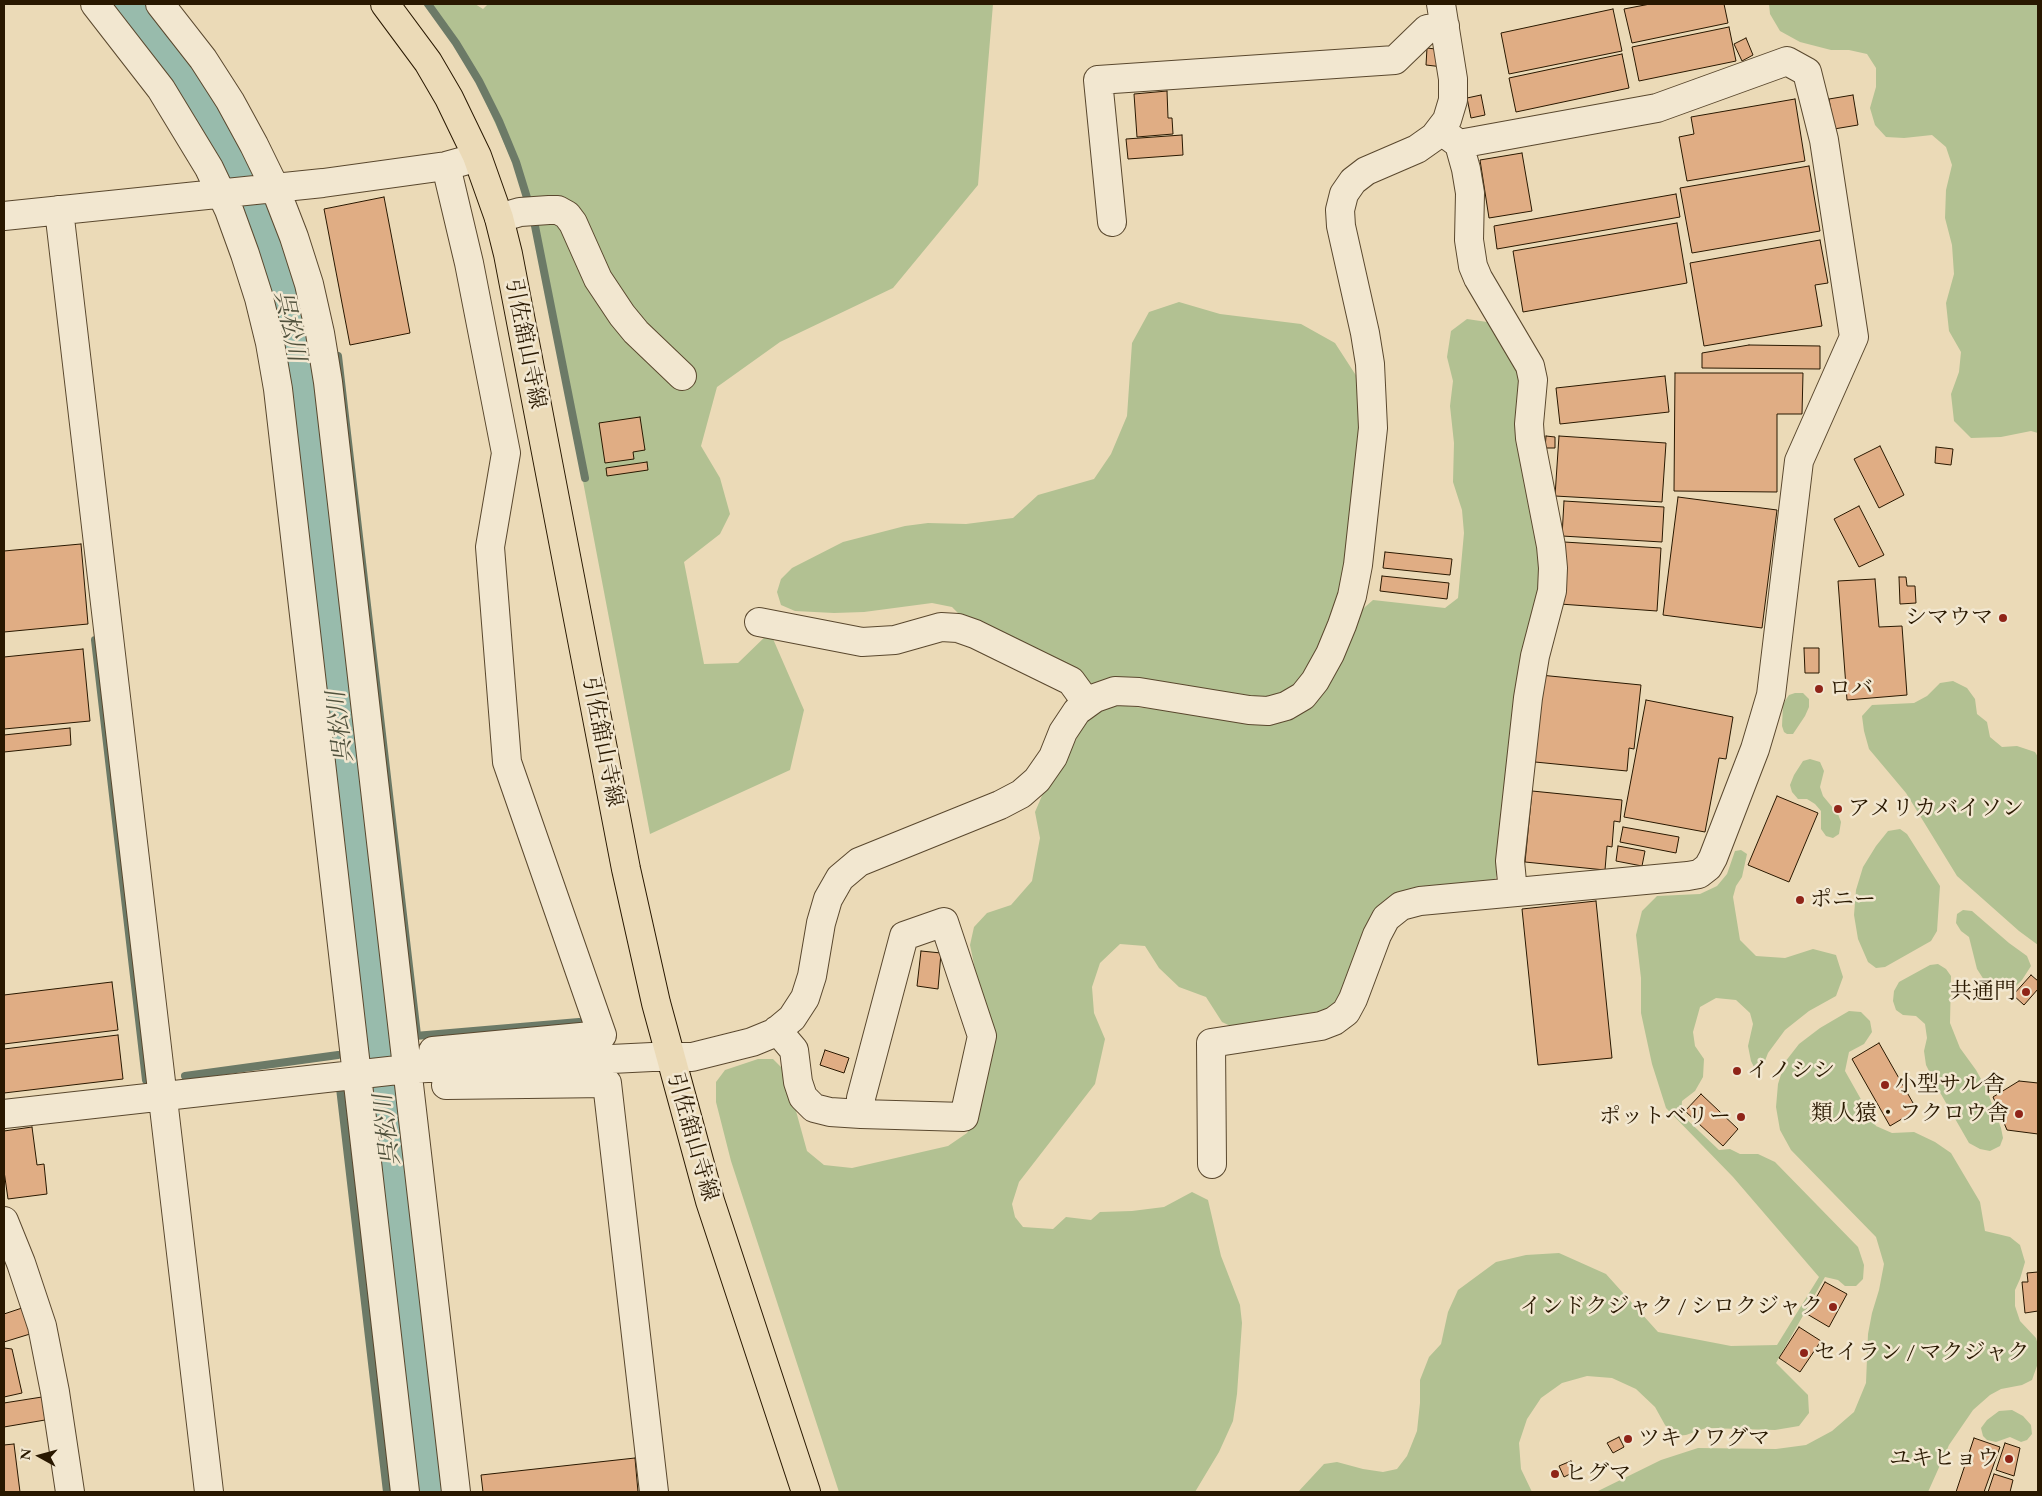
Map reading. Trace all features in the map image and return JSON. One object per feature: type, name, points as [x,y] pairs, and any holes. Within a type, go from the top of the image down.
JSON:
[{"type":"main road","name":"引佐舘山寺線","points":[[385,4],[428,62],[449,98],[477,156],[499,218],[508,254],[626,869],[670,1057],[730,1267],[806,1492]]},
{"type":"street","points":[[95,4],[162,89],[225,193],[259,298],[270,343],[278,389],[360,1074],[404,1492]]},
{"type":"street","points":[[160,4],[203,59],[230,101],[254,145],[271,188],[294,237],[309,284],[320,333],[328,382],[404,1069],[456,1492]]},
{"type":"street","points":[[1443,15],[1454,78],[1454,100],[1447,120],[1449,137],[1466,169],[1470,194],[1469,240],[1473,266],[1478,278],[1530,366],[1532,380],[1530,438],[1551,546],[1552,591],[1535,656],[1528,698],[1510,861],[1513,892]]},
{"type":"street","points":[[1112,222],[1098,80],[1395,60],[1443,15]]},
{"type":"street","points":[[4,1114],[404,1069],[692,1057],[752,1042],[777,1030],[792,1018],[805,998],[812,976],[821,923],[828,899],[840,878],[859,862],[1000,805],[1022,794],[1037,780],[1053,756],[1063,732],[1077,711],[1087,703],[1115,691],[1138,692],[1249,710],[1268,711],[1286,706],[1303,696],[1315,681],[1333,647],[1352,596],[1359,556],[1373,428],[1370,364],[1341,226],[1340,210],[1344,194],[1353,180],[1366,170],[1417,150],[1434,137],[1449,137],[1657,108],[1787,61],[1807,72],[1824,140],[1854,337],[1799,461],[1770,695],[1755,749],[1714,858],[1708,867],[1699,874],[1688,876],[1420,901],[1401,906],[1386,918],[1377,935],[1353,1000],[1346,1012],[1334,1021],[1321,1026],[1212,1043],[1212,1164]]},
{"type":"street","points":[[4,216],[271,188],[455,165],[477,156]]},
{"type":"street","points":[[446,166],[469,263],[506,453],[490,547],[507,762],[602,1036],[433,1050],[435,1085],[607,1083],[654,1492]]},
{"type":"street","points":[[59,210],[209,1492]]},
{"type":"street","points":[[499,218],[520,212],[549,210],[558,210],[567,215],[573,223],[598,279],[622,316],[682,376]]},
{"type":"street","points":[[759,622],[862,642],[895,640],[941,627],[958,628],[975,634],[1071,681],[1087,703]]},
{"type":"street","points":[[777,1030],[794,1050],[798,1082],[803,1097],[814,1108],[830,1112],[861,1114],[964,1117],[982,1036],[944,922],[904,936],[862,1098],[861,1114]]},
{"type":"street","points":[[4,1221],[29,1286],[44,1335],[55,1392],[70,1492]]},
{"type":"green space","points":[[423,4],[475,4],[483,9],[488,4],[993,4],[978,185],[893,288],[780,342],[717,387],[701,446],[720,478],[730,514],[720,534],[684,562],[704,664],[738,663],[770,632],[804,710],[790,770],[650,834],[544,276],[529,213],[513,163],[474,76],[448,36]]},
{"type":"green space","points":[[1769,4],[2038,4],[2038,433],[2031,431],[2001,437],[1971,438],[1954,421],[1951,394],[1959,372],[1961,352],[1949,331],[1946,303],[1954,274],[1952,245],[1945,218],[1946,190],[1952,165],[1946,147],[1932,135],[1904,138],[1886,137],[1875,125],[1870,108],[1876,87],[1876,68],[1867,54],[1849,50],[1831,50],[1800,42],[1780,31],[1770,14]]},
{"type":"green space","points":[[1179,302],[1220,314],[1301,324],[1335,343],[1357,377],[1363,412],[1362,447],[1338,608],[1303,684],[1275,700],[1094,684],[1059,673],[965,620],[952,607],[932,603],[864,612],[834,613],[795,611],[781,605],[777,592],[781,579],[792,568],[843,542],[905,526],[928,523],[966,524],[1013,518],[1038,495],[1094,479],[1111,454],[1127,416],[1132,343],[1149,312]]},
{"type":"green space","points":[[1467,319],[1487,322],[1506,342],[1518,361],[1542,526],[1540,590],[1530,640],[1522,650],[1519,663],[1497,874],[1494,883],[1409,896],[1356,981],[1326,1014],[1241,1031],[1222,1022],[1206,997],[1179,987],[1159,968],[1145,946],[1120,944],[1100,963],[1092,987],[1094,1013],[1105,1039],[1095,1084],[1019,1182],[1012,1204],[1015,1217],[1023,1227],[1053,1229],[1066,1217],[1091,1220],[1100,1212],[1164,1207],[1192,1192],[1208,1200],[1221,1256],[1240,1305],[1242,1323],[1237,1394],[1233,1421],[1219,1452],[1195,1492],[839,1492],[731,1161],[716,1102],[716,1082],[725,1070],[758,1059],[773,1059],[785,1071],[807,1151],[824,1165],[852,1168],[948,1146],[967,1133],[980,1112],[990,1042],[970,945],[974,927],[987,913],[1011,905],[1032,881],[1040,838],[1035,812],[1044,791],[1060,771],[1085,722],[1107,706],[1127,706],[1258,721],[1317,698],[1335,675],[1348,645],[1357,614],[1373,600],[1445,608],[1458,598],[1464,533],[1462,510],[1453,482],[1454,443],[1450,406],[1453,381],[1447,357],[1451,331]]},
{"type":"green space","points":[[1953,681],[1967,688],[1975,699],[1977,714],[1987,722],[1990,737],[2002,747],[2017,746],[2035,752],[2038,757],[2038,945],[2019,931],[1957,876],[1906,793],[1869,749],[1862,716],[1872,705],[1914,703],[1927,696],[1940,683]]},
{"type":"green space","points":[[1803,693],[1809,699],[1809,707],[1793,734],[1787,734],[1782,726],[1783,704],[1789,695]]},
{"type":"green space","points":[[1810,759],[1820,762],[1824,771],[1820,787],[1823,796],[1838,814],[1841,822],[1839,834],[1833,838],[1826,836],[1821,829],[1821,811],[1815,804],[1807,799],[1798,799],[1792,792],[1790,785],[1794,775],[1803,761]]},
{"type":"green space","points":[[1900,829],[1907,834],[1940,886],[1937,931],[1931,941],[1885,967],[1876,968],[1868,962],[1858,939],[1854,915],[1856,890],[1863,867],[1876,846],[1888,831]]},
{"type":"green space","points":[[1741,850],[1747,854],[1742,877],[1736,886],[1733,897],[1740,940],[1756,956],[1785,958],[1813,949],[1836,955],[1843,977],[1836,996],[1809,1011],[1785,1030],[1768,1053],[1763,1066],[1754,1067],[1751,1061],[1748,1046],[1753,1024],[1750,1013],[1736,1000],[1716,998],[1700,1007],[1693,1032],[1695,1046],[1704,1059],[1703,1077],[1695,1091],[1682,1101],[1681,1114],[1719,1150],[1730,1149],[1740,1154],[1758,1154],[1775,1162],[1858,1247],[1864,1265],[1863,1279],[1856,1286],[1845,1286],[1838,1280],[1825,1277],[1776,1363],[1808,1395],[1809,1413],[1799,1426],[1775,1430],[1706,1428],[1686,1435],[1675,1436],[1665,1425],[1655,1407],[1636,1389],[1612,1378],[1587,1376],[1562,1383],[1541,1398],[1527,1419],[1519,1443],[1521,1469],[1532,1492],[1298,1492],[1324,1464],[1337,1462],[1383,1472],[1397,1469],[1407,1456],[1417,1431],[1420,1380],[1429,1357],[1441,1344],[1448,1312],[1458,1290],[1496,1262],[1526,1255],[1559,1253],[1606,1274],[1658,1332],[1731,1346],[1777,1345],[1819,1277],[1733,1177],[1666,1108],[1652,1064],[1641,1013],[1641,978],[1636,935],[1642,911],[1657,896],[1700,894],[1717,886],[1727,874],[1735,851]]},
{"type":"green space","points":[[1963,910],[1972,911],[2027,956],[2031,966],[2015,987],[2005,991],[1994,990],[1986,983],[1977,969],[1969,937],[1961,931],[1956,923],[1957,914]]},
{"type":"green space","points":[[1938,964],[1946,969],[1951,976],[1950,1023],[1960,1048],[1986,1088],[2001,1128],[2003,1138],[2000,1146],[1990,1151],[1980,1149],[1969,1143],[1938,1089],[1926,1065],[1924,1051],[1927,1038],[1925,1024],[1916,1016],[1903,1015],[1896,1010],[1893,1001],[1894,991],[1899,982],[1930,965]]},
{"type":"green space","points":[[1849,1011],[1861,1012],[1870,1021],[1872,1032],[1864,1044],[1849,1052],[1845,1071],[1876,1126],[1892,1133],[1914,1132],[1935,1142],[1951,1153],[1980,1202],[1985,1231],[2010,1237],[2020,1245],[2025,1262],[2015,1290],[2015,1306],[2020,1321],[2036,1338],[2038,1345],[2038,1363],[2032,1380],[2022,1385],[2001,1389],[1990,1395],[1973,1410],[1949,1445],[1928,1492],[1596,1492],[1661,1460],[1698,1448],[1776,1449],[1806,1445],[1832,1431],[1854,1412],[1866,1383],[1868,1334],[1884,1264],[1876,1237],[1791,1150],[1780,1130],[1776,1107],[1778,1084],[1785,1062],[1799,1044],[1820,1028]]},
{"type":"green space","points":[[2012,1410],[2023,1416],[2031,1425],[2032,1434],[2027,1440],[2021,1442],[2010,1437],[1996,1442],[1987,1440],[1983,1436],[1981,1428],[1987,1420],[1999,1411]]},
{"type":"building","points":[[1650,4],[1724,4],[1728,23],[1632,43],[1624,9]]},
{"type":"building","points":[[1613,9],[1622,51],[1509,74],[1501,33]]},
{"type":"building","points":[[1729,27],[1736,61],[1639,81],[1632,47]]},
{"type":"building","points":[[1746,38],[1753,55],[1742,61],[1734,44]]},
{"type":"building","points":[[1427,48],[1444,50],[1443,67],[1426,65]]},
{"type":"building","points":[[1622,54],[1629,88],[1516,112],[1509,78]]},
{"type":"building","points":[[1167,91],[1168,118],[1172,118],[1173,134],[1137,137],[1134,94]]},
{"type":"building","points":[[1481,95],[1485,115],[1471,118],[1467,98]]},
{"type":"building","points":[[1853,95],[1858,125],[1834,129],[1829,99]]},
{"type":"building","points":[[1795,99],[1805,161],[1687,181],[1679,137],[1694,134],[1691,117]]},
{"type":"building","points":[[1182,135],[1183,155],[1128,159],[1126,139]]},
{"type":"building","points":[[1522,153],[1532,211],[1489,218],[1480,160]]},
{"type":"building","points":[[1809,166],[1820,231],[1692,253],[1680,188]]},
{"type":"building","points":[[1676,194],[1680,217],[1497,249],[1494,226]]},
{"type":"building","points":[[384,197],[410,333],[350,345],[324,209]]},
{"type":"building","points":[[1677,223],[1687,283],[1523,312],[1513,251]]},
{"type":"building","points":[[1820,240],[1828,283],[1815,285],[1822,326],[1704,346],[1690,263]]},
{"type":"building","points":[[1749,345],[1820,346],[1820,369],[1702,368],[1702,353]]},
{"type":"building","points":[[1675,373],[1803,373],[1802,414],[1777,414],[1777,492],[1674,491]]},
{"type":"building","points":[[1665,376],[1669,412],[1560,424],[1556,388]]},
{"type":"building","points":[[640,417],[645,450],[633,452],[634,459],[605,463],[599,423]]},
{"type":"building","points":[[1546,436],[1555,437],[1555,448],[1545,448]]},
{"type":"building","points":[[1559,436],[1666,443],[1662,502],[1555,496]]},
{"type":"building","points":[[1880,446],[1904,495],[1879,508],[1854,459]]},
{"type":"building","points":[[1936,447],[1953,449],[1951,465],[1935,463]]},
{"type":"building","points":[[647,462],[648,470],[607,476],[606,468]]},
{"type":"building","points":[[1678,497],[1777,510],[1762,628],[1663,615]]},
{"type":"building","points":[[1564,501],[1664,507],[1662,542],[1562,536]]},
{"type":"building","points":[[1859,506],[1884,555],[1859,567],[1834,519]]},
{"type":"building","points":[[1564,542],[1661,548],[1657,611],[1560,604]]},
{"type":"building","points":[[81,544],[88,624],[4,632],[4,551]]},
{"type":"building","points":[[1385,552],[1452,559],[1450,575],[1383,568]]},
{"type":"building","points":[[1382,576],[1449,583],[1447,599],[1380,591]]},
{"type":"building","points":[[1899,577],[1906,577],[1907,586],[1915,586],[1916,603],[1900,604]]},
{"type":"building","points":[[1875,579],[1879,627],[1902,626],[1907,695],[1847,700],[1838,581]]},
{"type":"building","points":[[1804,648],[1819,648],[1819,673],[1805,673]]},
{"type":"building","points":[[83,649],[90,721],[4,729],[4,657]]},
{"type":"building","points":[[1540,675],[1641,685],[1634,749],[1629,748],[1627,771],[1535,762]]},
{"type":"building","points":[[1646,700],[1733,717],[1726,759],[1719,758],[1705,832],[1624,817]]},
{"type":"building","points":[[70,728],[71,745],[4,752],[4,735]]},
{"type":"building","points":[[1532,791],[1622,800],[1620,822],[1614,821],[1612,847],[1607,846],[1605,870],[1525,862]]},
{"type":"building","points":[[1777,796],[1818,813],[1789,882],[1748,865]]},
{"type":"building","points":[[1623,827],[1679,837],[1676,853],[1620,842]]},
{"type":"building","points":[[1618,846],[1645,851],[1642,866],[1616,861]]},
{"type":"building","points":[[1596,901],[1612,1058],[1538,1065],[1522,909]]},
{"type":"building","points":[[921,951],[941,953],[938,989],[917,986]]},
{"type":"building","name":"共通門","points":[[2031,975],[2038,981],[2038,989],[2024,1005],[2013,995]]},
{"type":"building","points":[[112,982],[118,1030],[4,1044],[4,995]]},
{"type":"building","points":[[118,1035],[123,1079],[4,1093],[4,1049]]},
{"type":"building","points":[[1879,1043],[1917,1110],[1890,1126],[1852,1059]]},
{"type":"building","points":[[825,1050],[849,1058],[844,1073],[820,1065]]},
{"type":"building","name":"類人猿・フクロウ舎","points":[[2019,1081],[2038,1083],[2038,1134],[2007,1130],[1993,1097]]},
{"type":"building","points":[[1701,1094],[1738,1129],[1723,1146],[1685,1111]]},
{"type":"building","points":[[32,1127],[37,1165],[44,1164],[47,1194],[8,1199],[4,1171],[4,1131]]},
{"type":"building","points":[[2038,1272],[2038,1311],[2025,1313],[2022,1282],[2028,1282],[2027,1273]]},
{"type":"building","points":[[1825,1282],[1847,1294],[1829,1327],[1807,1314]]},
{"type":"building","points":[[22,1308],[30,1334],[4,1342],[4,1314]]},
{"type":"building","points":[[1799,1327],[1821,1341],[1800,1372],[1779,1358]]},
{"type":"building","points":[[4,1348],[12,1349],[22,1393],[4,1397]]},
{"type":"building","points":[[42,1397],[45,1420],[4,1427],[4,1403]]},
{"type":"building","points":[[1619,1437],[1624,1447],[1613,1453],[1607,1443]]},
{"type":"building","points":[[1974,1438],[2000,1447],[1984,1492],[1956,1492]]},
{"type":"building","points":[[2005,1443],[2020,1448],[2014,1476],[1996,1470]]},
{"type":"building","points":[[14,1444],[20,1492],[4,1492],[4,1445]]},
{"type":"building","points":[[635,1458],[638,1492],[483,1492],[481,1475]]},
{"type":"building","points":[[1571,1461],[1576,1471],[1564,1477],[1559,1466]]},
{"type":"building","points":[[1994,1474],[2013,1480],[2010,1492],[1988,1492]]},
{"type":"waterway","name":"呉松川","points":[[127,4],[182,74],[232,156],[252,200],[269,245],[284,291],[295,338],[303,386],[430,1492]]},
{"type":"waterway","points":[[428,4],[456,43],[479,81],[499,121],[516,162],[528,201]]},
{"type":"waterway","points":[[534,221],[585,478]]},
{"type":"waterway","points":[[338,356],[417,1035]]},
{"type":"waterway","points":[[95,640],[146,1080],[149,1080]]},
{"type":"waterway","points":[[415,1036],[579,1022]]},
{"type":"waterway","points":[[378,1039],[396,1037]]},
{"type":"waterway","points":[[362,1052],[379,1050]]},
{"type":"waterway","points":[[185,1076],[338,1055]]},
{"type":"waterway","points":[[340,1088],[387,1492]]},
{"type":"place","name":"シマウマ","points":[[2003,618]]},
{"type":"place","name":"ロバ","points":[[1819,689]]},
{"type":"place","name":"アメリカバイソン","points":[[1838,809]]},
{"type":"place","name":"ポニー","points":[[1800,900]]},
{"type":"place","name":"共通門","points":[[2026,992]]},
{"type":"place","name":"イノシシ","points":[[1737,1071]]},
{"type":"place","name":"小型サル舎","points":[[1885,1085]]},
{"type":"place","name":"類人猿・フクロウ舎","points":[[2019,1114]]},
{"type":"place","name":"ポットベリー","points":[[1741,1117]]},
{"type":"place","name":"インドクジャク / シロクジャク","points":[[1833,1307]]},
{"type":"place","name":"セイラン / マクジャク","points":[[1804,1353]]},
{"type":"place","name":"ツキノワグマ","points":[[1628,1439]]},
{"type":"place","name":"ユキヒョウ","points":[[2009,1459]]},
{"type":"place","name":"ヒグマ","points":[[1555,1474]]}]
